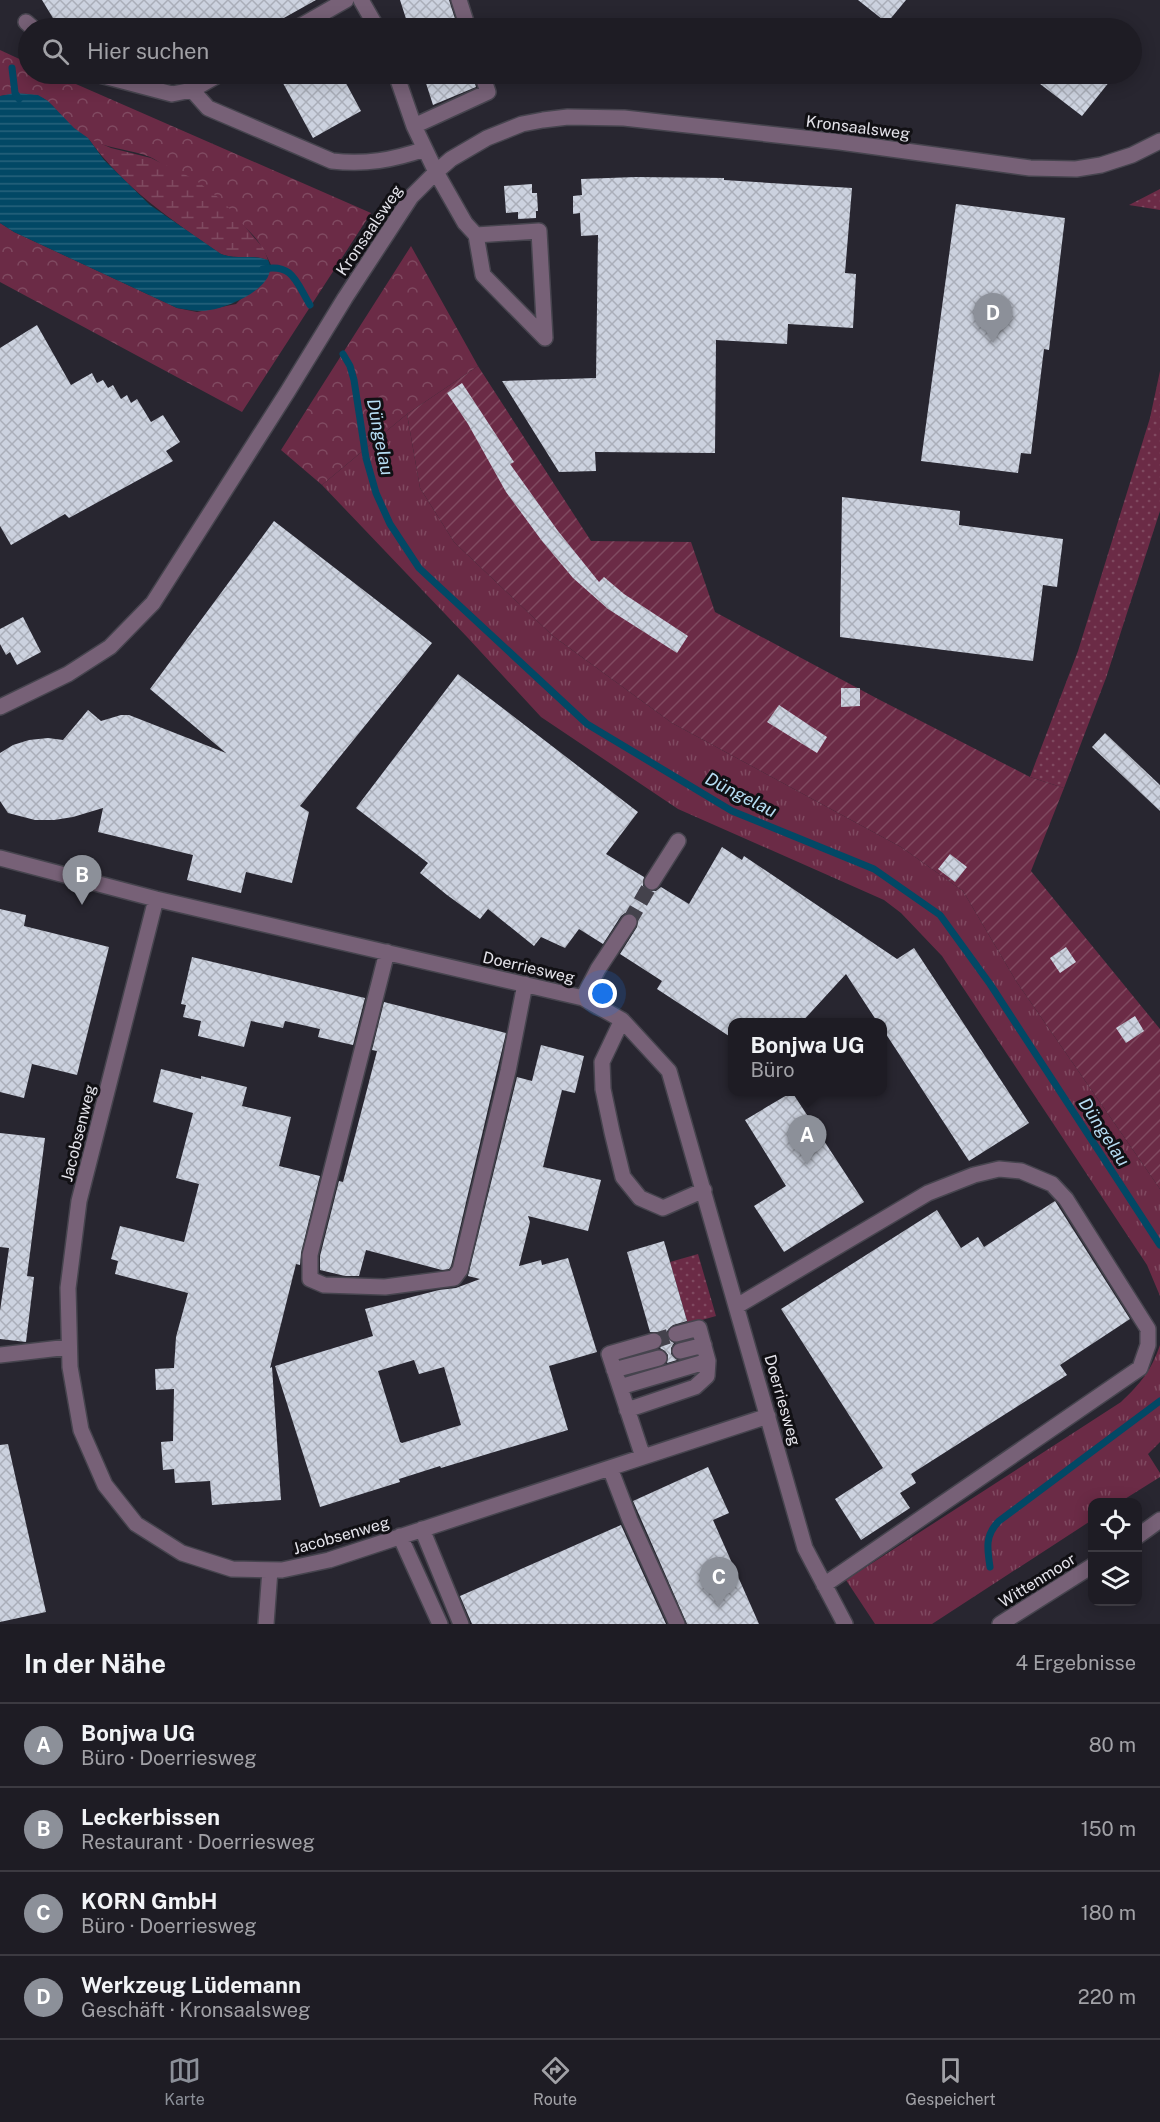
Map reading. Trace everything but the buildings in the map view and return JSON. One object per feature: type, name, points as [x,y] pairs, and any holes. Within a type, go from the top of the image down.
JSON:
[{"type":"street","points":[[314,18],[346,0]]},
{"type":"street","points":[[361,0],[371,18]]},
{"type":"street","points":[[459,0],[465,18]]},
{"type":"street","points":[[134,84],[172,94],[192,90],[202,84]]},
{"type":"street","points":[[399,84],[424,149],[465,223],[476,235],[483,275],[545,338],[538,231],[476,235]]},
{"type":"street","points":[[414,126],[488,92],[485,84]]},
{"type":"street","points":[[192,90],[208,108],[332,161],[352,164],[378,162],[400,158],[424,149]]},
{"type":"street","name":"Kronsaalsweg","points":[[0,707],[68,674],[110,647],[153,603],[411,197],[436,172],[469,147],[504,130],[543,120],[568,117],[624,118],[722,128],[1030,168],[1076,169],[1101,165],[1132,155],[1160,141]]},
{"type":"street","points":[[652,882],[678,841]]},
{"type":"street","name":"Doerriesweg","points":[[0,858],[156,899],[583,998],[621,1020],[669,1071],[805,1548],[845,1624]]},
{"type":"street","name":"Jacobsenweg","points":[[156,899],[80,1201],[68,1288],[69,1366],[81,1430],[105,1485],[135,1524],[182,1553],[232,1569],[282,1570],[329,1560],[768,1416]]},
{"type":"street","points":[[583,998],[598,969],[629,922]]},
{"type":"street","points":[[387,952],[310,1255],[310,1279],[324,1285],[385,1287],[454,1278],[460,1270],[508,1071],[525,984]]},
{"type":"street","points":[[621,1020],[602,1062],[603,1089],[623,1177],[640,1198],[663,1208],[704,1190]]},
{"type":"street","points":[[737,1306],[928,1193],[974,1175],[999,1169],[1021,1171],[1052,1184],[1066,1199],[1148,1329],[1148,1345],[1140,1368],[824,1585]]},
{"type":"street","points":[[627,1410],[695,1387],[707,1376],[708,1361],[699,1328],[676,1334]]},
{"type":"street","points":[[643,1457],[609,1354],[654,1341]]},
{"type":"street","points":[[680,1351],[704,1345]]},
{"type":"street","points":[[0,1355],[69,1347]]},
{"type":"street","points":[[614,1370],[659,1358]]},
{"type":"street","points":[[620,1387],[708,1361]]},
{"type":"street","points":[[610,1468],[630,1520],[677,1624]]},
{"type":"street","points":[[1142,1533],[1160,1520]]},
{"type":"street","points":[[422,1529],[461,1624]]},
{"type":"street","points":[[400,1536],[440,1624]]},
{"type":"street","name":"Wittenmoor","points":[[1000,1624],[1088,1569]]},
{"type":"street","points":[[266,1624],[270,1570]]},
{"type":"green space","points":[[0,50],[18,58],[18,84],[76,84],[371,213],[242,412],[0,282],[0,223],[14,232],[177,308],[197,312],[236,304],[272,267],[254,236],[243,225],[150,157],[89,139],[76,130],[44,99],[34,95],[20,94],[0,96]]},
{"type":"green space","points":[[88,138],[111,148],[151,158],[194,179],[223,201],[264,249],[268,260],[221,254],[149,202],[117,172]]},
{"type":"green space","points":[[1160,189],[1160,210],[1129,205]]},
{"type":"green space","points":[[411,246],[478,366],[407,414],[322,485],[281,450]]},
{"type":"green space","points":[[478,366],[591,541],[691,542],[715,612],[1030,777],[1064,788],[1031,871],[1160,1029],[1160,1189],[1016,981],[963,891],[901,847],[672,723],[553,636],[454,542],[420,488],[407,414]]},
{"type":"green space","points":[[1160,371],[1160,511],[1106,678],[1064,788],[1030,777],[1078,651],[1150,418]]},
{"type":"green space","points":[[407,414],[420,488],[454,542],[553,636],[672,723],[901,847],[963,891],[1016,981],[1160,1189],[1160,1296],[1147,1265],[942,956],[901,913],[884,900],[678,809],[541,717],[322,485]]},
{"type":"green space","points":[[698,1254],[716,1316],[688,1324],[670,1262]]},
{"type":"green space","points":[[1160,1345],[1160,1442],[1148,1454],[1160,1473],[1160,1477],[1126,1498],[1088,1498],[1088,1523],[932,1624],[875,1624],[846,1580],[1121,1402],[1145,1376]]},
{"type":"water","points":[[15,93],[38,95],[48,101],[74,128],[88,138],[104,160],[150,205],[221,254],[268,260],[270,269],[261,286],[241,299],[219,308],[202,311],[177,308],[14,232],[0,223],[0,96]]},
{"type":"waterway","name":"Düngelau","points":[[12,68],[15,93],[19,99]]},
{"type":"waterway","name":"Düngelau","points":[[263,269],[281,269],[293,276],[310,305]]},
{"type":"waterway","name":"Düngelau","points":[[343,354],[354,380],[366,458],[376,493],[390,524],[419,568],[587,724],[732,811],[874,869],[940,915],[990,984],[1160,1245]]},
{"type":"waterway","name":"Düngelau","points":[[990,1567],[988,1542],[991,1531],[999,1521],[1160,1401]]},
{"type":"tunnel","points":[[629,922],[652,882]]},
{"type":"tunnel","points":[[654,1341],[676,1334]]},
{"type":"place","name":"Werkzeug Lüdemann","points":[[993,343]]},
{"type":"place","name":"Leckerbissen","points":[[82,905]]},
{"type":"place","name":"Bonjwa UG","points":[[807,1165]]},
{"type":"place","name":"KORN GmbH","points":[[719,1607]]}]
